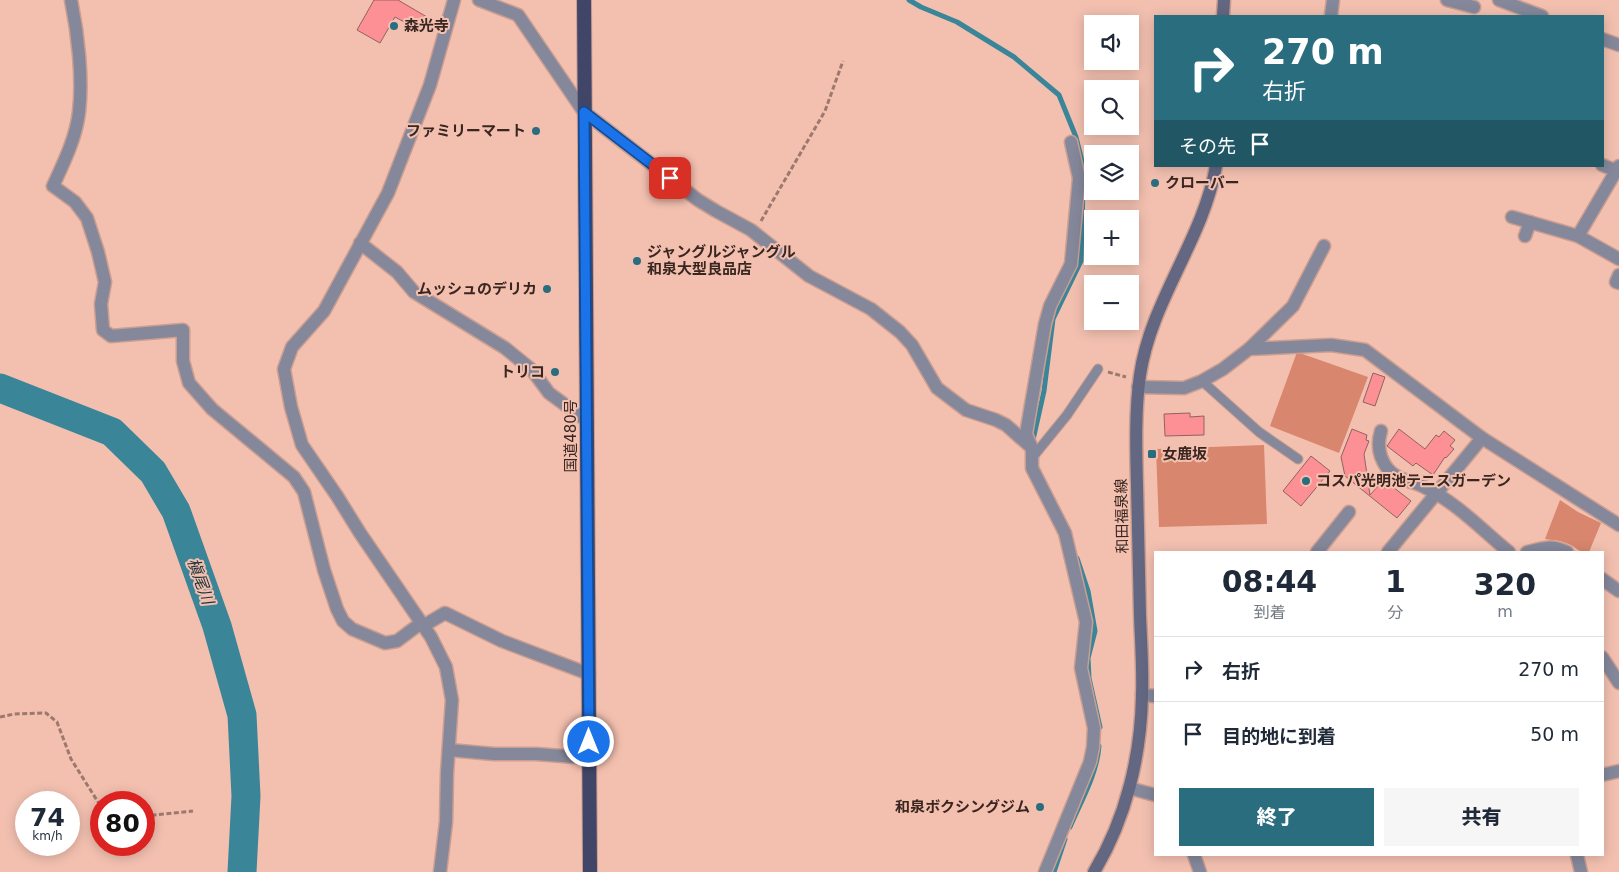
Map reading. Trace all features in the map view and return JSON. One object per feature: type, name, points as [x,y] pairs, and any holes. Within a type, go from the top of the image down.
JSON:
[{"type":"highway","name":"国道480号","points":[[584,0],[590,872]]},
{"type":"main road","points":[[1223,15],[1224,0]]},
{"type":"main road","name":"和田福泉線","points":[[1094,872],[1115,828],[1129,788],[1149,695],[1136,457],[1134,383],[1166,292],[1199,224],[1216,167]]},
{"type":"street","points":[[71,0],[80,64],[79,112],[71,146],[53,186],[75,202],[87,218],[105,282],[101,304],[103,330],[111,336],[183,330],[183,361],[189,384],[212,409],[294,477],[304,492],[324,570],[337,609],[343,621],[352,629],[385,643],[396,641],[422,624],[445,614],[502,641],[589,674]]},
{"type":"street","points":[[440,872],[446,822],[452,700],[446,667],[422,624],[302,445],[291,407],[284,369],[292,347],[324,312],[388,193],[430,85],[454,0]]},
{"type":"street","points":[[479,0],[518,15],[584,112],[698,200],[754,233],[809,276],[871,309],[900,332],[912,345],[937,388],[966,410],[1006,425],[1032,453]]},
{"type":"street","points":[[1331,15],[1333,0]]},
{"type":"street","points":[[1447,0],[1474,8]]},
{"type":"street","points":[[1499,0],[1536,15]]},
{"type":"street","points":[[1604,40],[1619,45]]},
{"type":"street","points":[[1045,872],[1090,762],[1094,728],[1081,668],[1086,622],[1065,533],[1032,468],[1032,453],[1026,434],[1045,324],[1050,306],[1071,264],[1080,178],[1071,142]]},
{"type":"street","points":[[1578,236],[1618,169],[1604,166]]},
{"type":"street","points":[[1512,217],[1578,236],[1619,259]]},
{"type":"street","points":[[1525,236],[1530,222]]},
{"type":"street","points":[[360,243],[397,272],[414,292],[505,348],[532,370],[549,393],[587,421]]},
{"type":"street","points":[[1134,383],[1184,388],[1202,381],[1223,369],[1249,350],[1293,306],[1324,246]]},
{"type":"street","points":[[1619,275],[1616,282],[1619,283]]},
{"type":"street","points":[[1249,350],[1331,345],[1365,350],[1482,438],[1619,525]]},
{"type":"street","points":[[1381,432],[1378,442],[1383,460],[1395,476],[1424,486],[1447,500],[1508,551]]},
{"type":"street","points":[[1389,551],[1482,438]]},
{"type":"street","points":[[1318,551],[1349,512]]},
{"type":"street","points":[[1532,551],[1556,547],[1566,551]]},
{"type":"street","points":[[1604,580],[1619,591]]},
{"type":"street","points":[[1604,661],[1619,683]]},
{"type":"street","points":[[449,750],[589,758]]},
{"type":"street","points":[[1604,775],[1619,771]]},
{"type":"street","points":[[1129,788],[1154,796]]},
{"type":"street","points":[[1194,856],[1200,872]]},
{"type":"street","points":[[1577,856],[1581,872]]},
{"type":"lane","points":[[1032,453],[1067,415],[1098,369]]},
{"type":"lane","points":[[1202,381],[1260,432],[1298,459]]},
{"type":"path","points":[[754,233],[825,111],[843,61]]},
{"type":"path","points":[[1098,369],[1134,383]]},
{"type":"path","points":[[0,717],[14,714],[46,713],[57,722],[71,759],[91,791]]},
{"type":"path","points":[[155,815],[193,810]]},
{"type":"shaded area","points":[[1297,352],[1368,377],[1339,453],[1270,426]]},
{"type":"shaded area","points":[[1264,445],[1267,524],[1159,527],[1156,449]]},
{"type":"shaded area","points":[[1560,500],[1578,512],[1601,523],[1589,551],[1582,551],[1563,542],[1545,539]]},
{"type":"building","points":[[374,0],[398,0],[427,17],[419,30],[395,17],[380,43],[357,30]]},
{"type":"building","points":[[1373,373],[1385,377],[1375,406],[1363,402]]},
{"type":"building","points":[[1190,413],[1190,417],[1204,416],[1204,435],[1165,436],[1164,414]]},
{"type":"building","points":[[1352,429],[1367,435],[1366,440],[1369,441],[1364,454],[1370,495],[1380,484],[1386,489],[1389,484],[1411,501],[1397,518],[1345,476],[1341,457]]},
{"type":"building","points":[[1399,429],[1425,449],[1436,435],[1439,437],[1444,431],[1455,440],[1450,446],[1454,449],[1445,457],[1433,475],[1416,463],[1413,466],[1387,446]]},
{"type":"building","name":"コスパ光明池テニスガーデン","points":[[1311,456],[1330,471],[1301,506],[1283,491]]},
{"type":"waterway","points":[[909,0],[957,22],[1014,57],[1059,95],[1076,137],[1083,165],[1083,173]]},
{"type":"waterway","points":[[1033,440],[1044,391],[1053,319],[1081,261],[1083,189]]},
{"type":"waterway","name":"槇尾川","points":[[0,388],[112,432],[153,472],[176,511],[217,626],[242,715],[246,796],[242,872]]},
{"type":"waterway","points":[[1077,558],[1088,591],[1095,631],[1088,658],[1089,678],[1100,727]]},
{"type":"waterway","points":[[1070,827],[1092,777],[1099,746]]},
{"type":"waterway","points":[[1054,872],[1065,839]]},
{"type":"place","name":"森光寺","points":[[394,26]]},
{"type":"place","name":"ファミリーマート","points":[[536,131]]},
{"type":"place","name":"クローバー","points":[[1155,183]]},
{"type":"place","name":"ジャングルジャングル 和泉大型良品店","points":[[637,261]]},
{"type":"place","name":"ムッシュのデリカ","points":[[547,289]]},
{"type":"place","name":"トリコ","points":[[555,372]]},
{"type":"place","name":"女鹿坂","points":[[1152,454]]},
{"type":"place","name":"コスパ光明池テニスガーデン","points":[[1306,481]]},
{"type":"place","name":"和泉ボクシングジム","points":[[1040,807]]},
{"type":"route","points":[[589,742],[584,112],[670,178]]}]
